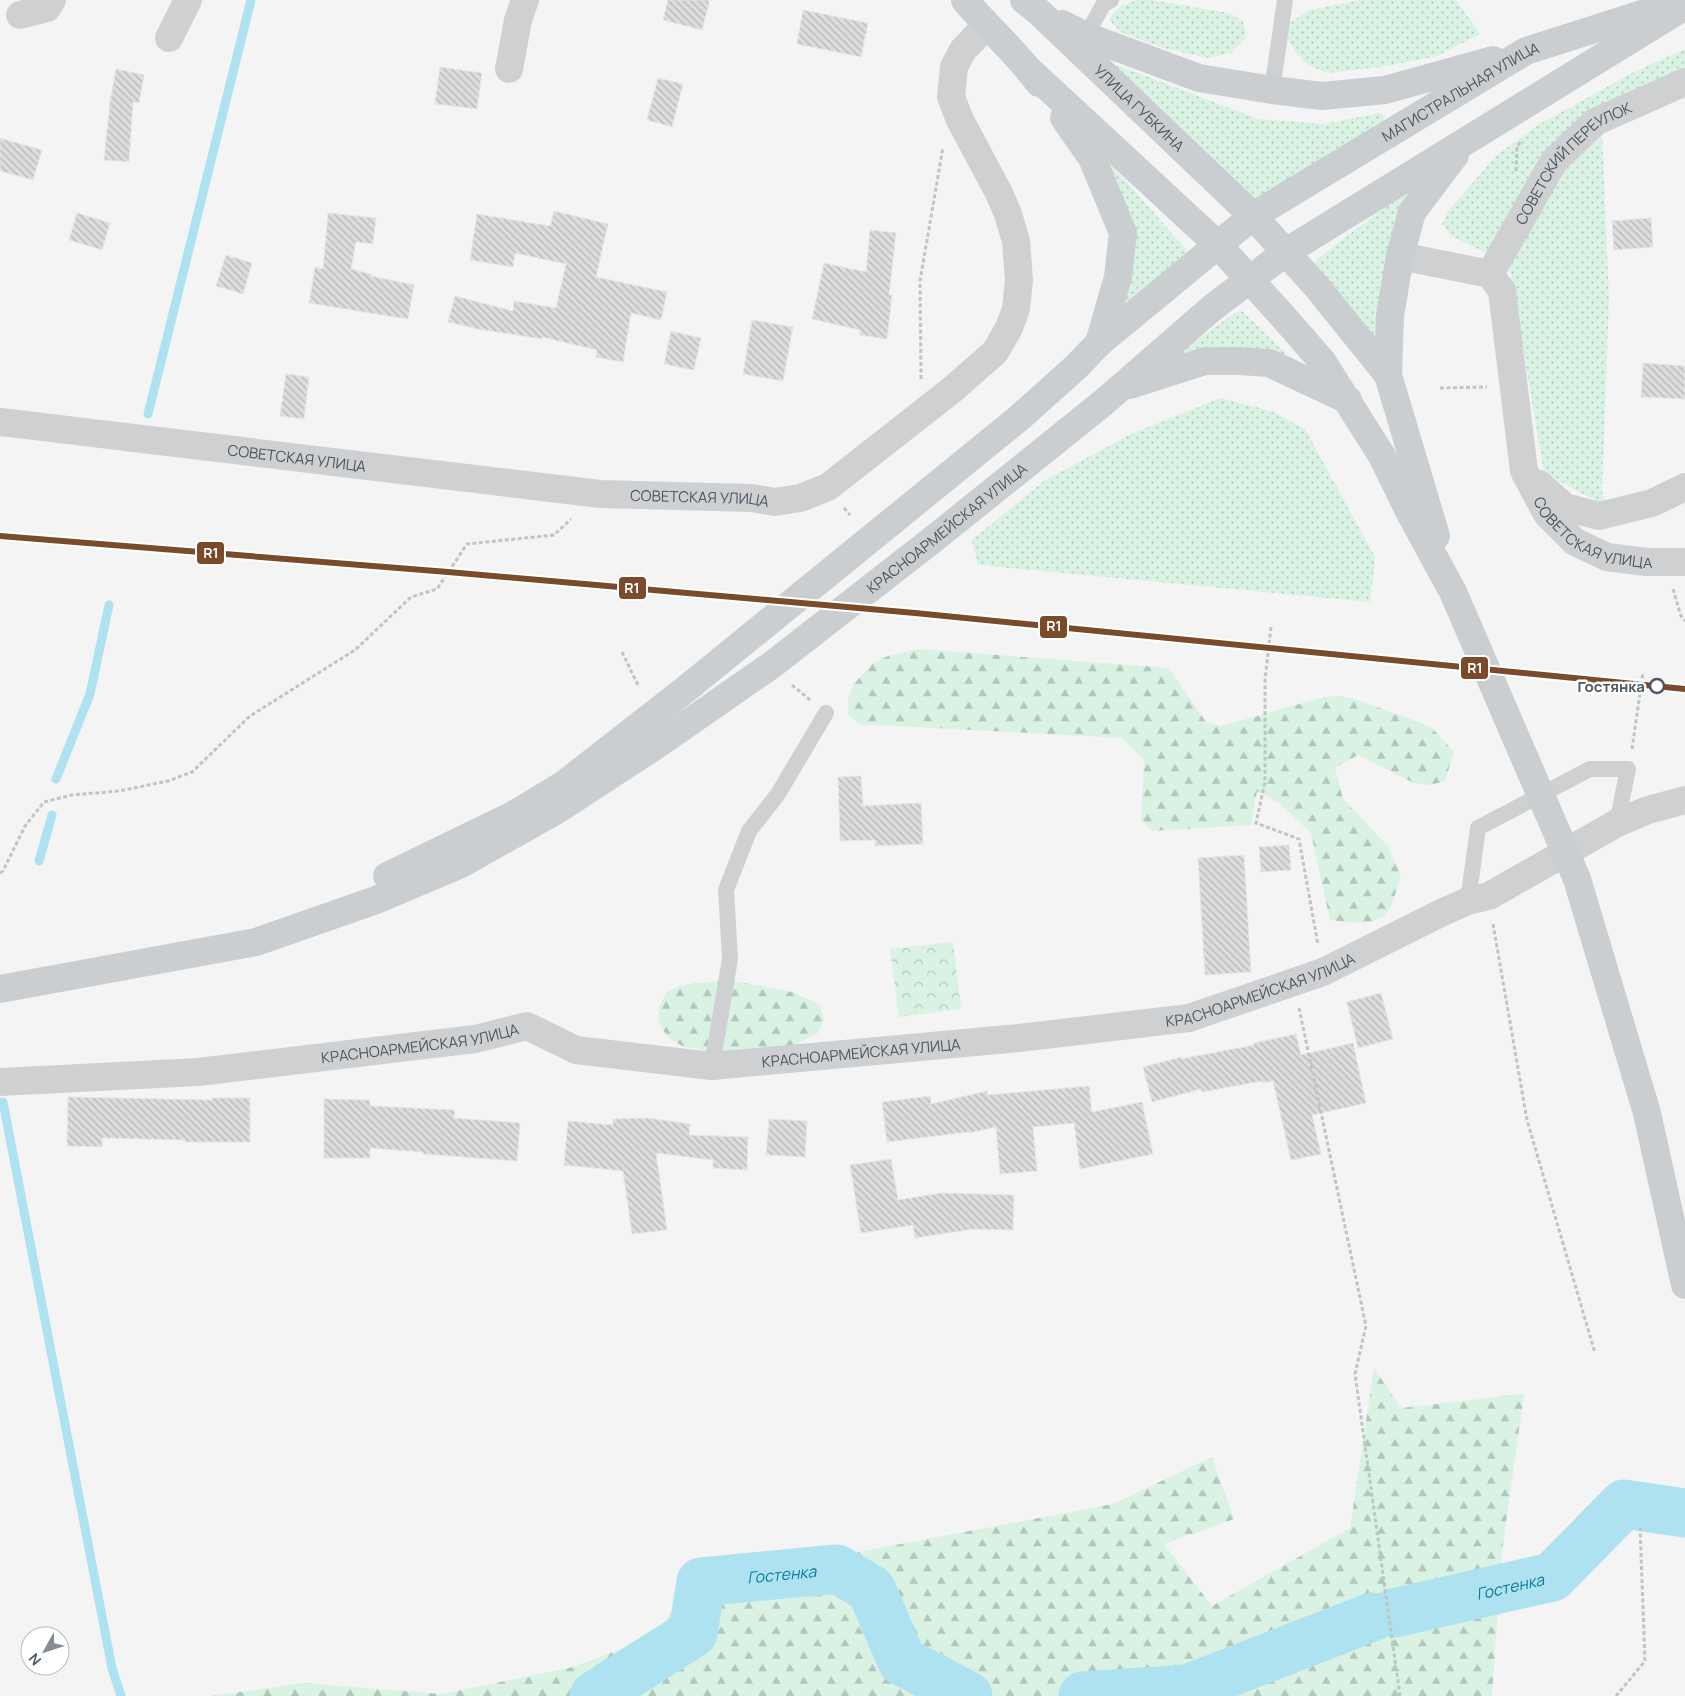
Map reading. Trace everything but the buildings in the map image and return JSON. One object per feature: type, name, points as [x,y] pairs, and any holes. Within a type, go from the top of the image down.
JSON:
[{"type":"main road","points":[[964,0],[986,26],[1029,70],[1218,245],[1322,361],[1382,456],[1410,513],[1453,592],[1577,879],[1647,1114],[1685,1285]]},
{"type":"main road","name":"МАГИСТРАЛЬНАЯ УЛИЦА","points":[[1253,216],[1526,51],[1684,0]]},
{"type":"main road","points":[[1031,6],[1086,36],[1199,78],[1322,96],[1384,90],[1526,51]]},
{"type":"main road","name":"УЛИЦА ГУБКИНА","points":[[1031,6],[1253,216],[1317,287],[1388,375]]},
{"type":"main road","points":[[1286,252],[1685,6]]},
{"type":"main road","points":[[1029,70],[1092,158],[1123,232],[1118,277],[1099,343]]},
{"type":"main road","points":[[1453,592],[1388,375],[1390,316],[1400,256],[1412,212],[1465,142]]},
{"type":"main road","name":"КРАСНОАРМЕЙСКАЯ УЛИЦА","points":[[121,967],[326,902],[396,872],[513,815],[563,784],[686,689],[1019,418],[1099,343],[1253,216]]},
{"type":"main road","name":"КРАСНОАРМЕЙСКАЯ УЛИЦА","points":[[0,989],[256,942],[376,900],[461,864],[558,810],[658,744],[779,672],[931,541],[1122,388],[1212,308],[1286,252]]},
{"type":"main road","points":[[1122,388],[1206,361],[1240,361],[1269,363],[1348,400]]},
{"type":"street","points":[[20,15],[47,8],[52,0]]},
{"type":"street","points":[[169,38],[188,0]]},
{"type":"street","points":[[509,69],[518,20],[525,0]]},
{"type":"street","name":"СОВЕТСКАЯ УЛИЦА","points":[[0,422],[600,494],[752,498],[775,502],[800,498],[828,487],[953,389],[995,352],[1009,328],[1016,309],[1019,280],[1016,241],[1008,214],[960,120],[951,97],[954,68],[963,50],[986,26]]},
{"type":"street","name":"СОВЕТСКИЙ ПЕРЕУЛОК","points":[[1490,274],[1554,161],[1595,122],[1685,82]]},
{"type":"street","points":[[1400,256],[1490,274]]},
{"type":"street","name":"СОВЕТСКАЯ УЛИЦА","points":[[1490,274],[1502,291],[1524,471],[1547,514],[1575,542],[1607,557],[1646,562],[1678,573]]},
{"type":"street","name":"СОВЕТСКАЯ УЛИЦА","points":[[1524,471],[1565,507],[1599,516],[1652,503],[1685,487]]},
{"type":"street","name":"КРАСНОАРМЕЙСКАЯ УЛИЦА","points":[[0,1082],[198,1072],[475,1039],[527,1026],[576,1050],[712,1066],[1019,1038],[1189,1018],[1323,972],[1443,912],[1478,899],[1617,823],[1648,810],[1685,800]]},
{"type":"lane","points":[[1100,70],[1086,36],[1103,5],[1111,0]]},
{"type":"lane","points":[[1272,90],[1285,0]]},
{"type":"lane","points":[[712,1066],[730,959],[726,890],[749,831],[778,794],[826,713]]},
{"type":"lane","points":[[1478,899],[1478,828],[1590,769],[1628,769],[1617,823]]},
{"type":"path","points":[[921,385],[920,281],[943,146]]},
{"type":"path","points":[[1440,388],[1493,387]]},
{"type":"path","points":[[0,873],[3,871],[25,826],[44,802],[72,795],[128,789],[168,781],[192,772],[250,716],[355,650],[411,597],[437,589],[468,544],[554,535],[600,494]]},
{"type":"path","points":[[1678,573],[1681,616],[1685,621]]},
{"type":"path","points":[[1271,627],[1265,680],[1265,782],[1256,823],[1299,839],[1323,972]]},
{"type":"path","points":[[622,652],[638,685]]},
{"type":"path","points":[[779,672],[826,713]]},
{"type":"path","points":[[1628,769],[1643,672]]},
{"type":"path","points":[[1478,899],[1528,1120],[1595,1353]]},
{"type":"path","points":[[1294,982],[1366,1326],[1355,1374],[1400,1696]]},
{"type":"path","points":[[1616,1696],[1645,1661],[1640,1528]]},
{"type":"green space","points":[[1137,0],[1151,0],[1229,13],[1243,21],[1247,37],[1231,53],[1208,58],[1163,48],[1121,32],[1109,20],[1118,9]]},
{"type":"green space","points":[[1360,0],[1456,0],[1480,34],[1437,56],[1381,67],[1327,73],[1308,65],[1297,54],[1288,39],[1289,23],[1310,10]]},
{"type":"green space","points":[[1685,49],[1685,77],[1590,119],[1490,255],[1452,236],[1442,224],[1449,210],[1497,155],[1538,125],[1632,73]]},
{"type":"green space","points":[[1117,65],[1258,119],[1325,124],[1379,113],[1386,116],[1382,123],[1255,200],[1111,68]]},
{"type":"green space","points":[[1602,133],[1609,299],[1602,491],[1606,506],[1544,473],[1509,265],[1567,161]]},
{"type":"green space","points":[[1108,161],[1185,248],[1187,255],[1119,317]]},
{"type":"green space","points":[[1420,181],[1378,345],[1313,265],[1318,258]]},
{"type":"green space","points":[[1242,311],[1295,362],[1165,363],[1236,312]]},
{"type":"green space","points":[[1221,398],[1271,411],[1305,429],[1375,557],[1370,602],[978,565],[972,540],[1044,481],[1131,434]]},
{"type":"green space","points":[[918,649],[1169,668],[1206,722],[1221,726],[1324,697],[1340,696],[1357,700],[1419,722],[1433,729],[1454,752],[1445,781],[1431,785],[1414,783],[1358,755],[1335,768],[1343,799],[1388,846],[1401,877],[1390,907],[1379,919],[1355,923],[1330,920],[1311,833],[1279,803],[1257,791],[1251,825],[1152,831],[1141,820],[1144,760],[1122,738],[860,724],[848,715],[848,700],[853,685],[873,663],[888,656]]},
{"type":"green space","points":[[953,942],[961,1009],[899,1017],[890,949]]},
{"type":"green space","points":[[729,980],[792,992],[819,1004],[824,1019],[818,1033],[792,1047],[714,1052],[682,1046],[668,1037],[659,1024],[659,1007],[667,992],[682,985]]},
{"type":"green space","points":[[1374,1368],[1401,1408],[1524,1394],[1502,1551],[1492,1696],[212,1696],[303,1683],[442,1694],[573,1667],[658,1635],[694,1568],[805,1562],[1113,1504],[1212,1457],[1234,1519],[1164,1544],[1212,1606],[1350,1528]]},
{"type":"waterway","points":[[148,414],[251,0]]},
{"type":"waterway","points":[[56,779],[90,694],[109,605]]},
{"type":"waterway","points":[[39,861],[52,815]]},
{"type":"waterway","points":[[3,1102],[112,1668],[121,1696]]},
{"type":"waterway","name":"Гостенка","points":[[1394,1613],[1552,1577],[1624,1504],[1685,1513]]},
{"type":"waterway","name":"Гостенка","points":[[594,1696],[693,1633],[701,1582],[837,1569],[871,1589],[902,1661],[968,1696]]},
{"type":"waterway","name":"Гостенка","points":[[1083,1696],[1187,1689],[1372,1617]]},
{"type":"transit line","name":"R1","points":[[0,536],[448,572],[915,613],[1685,689]]},
{"type":"place","name":"Гостянка","points":[[1657,686]]}]
